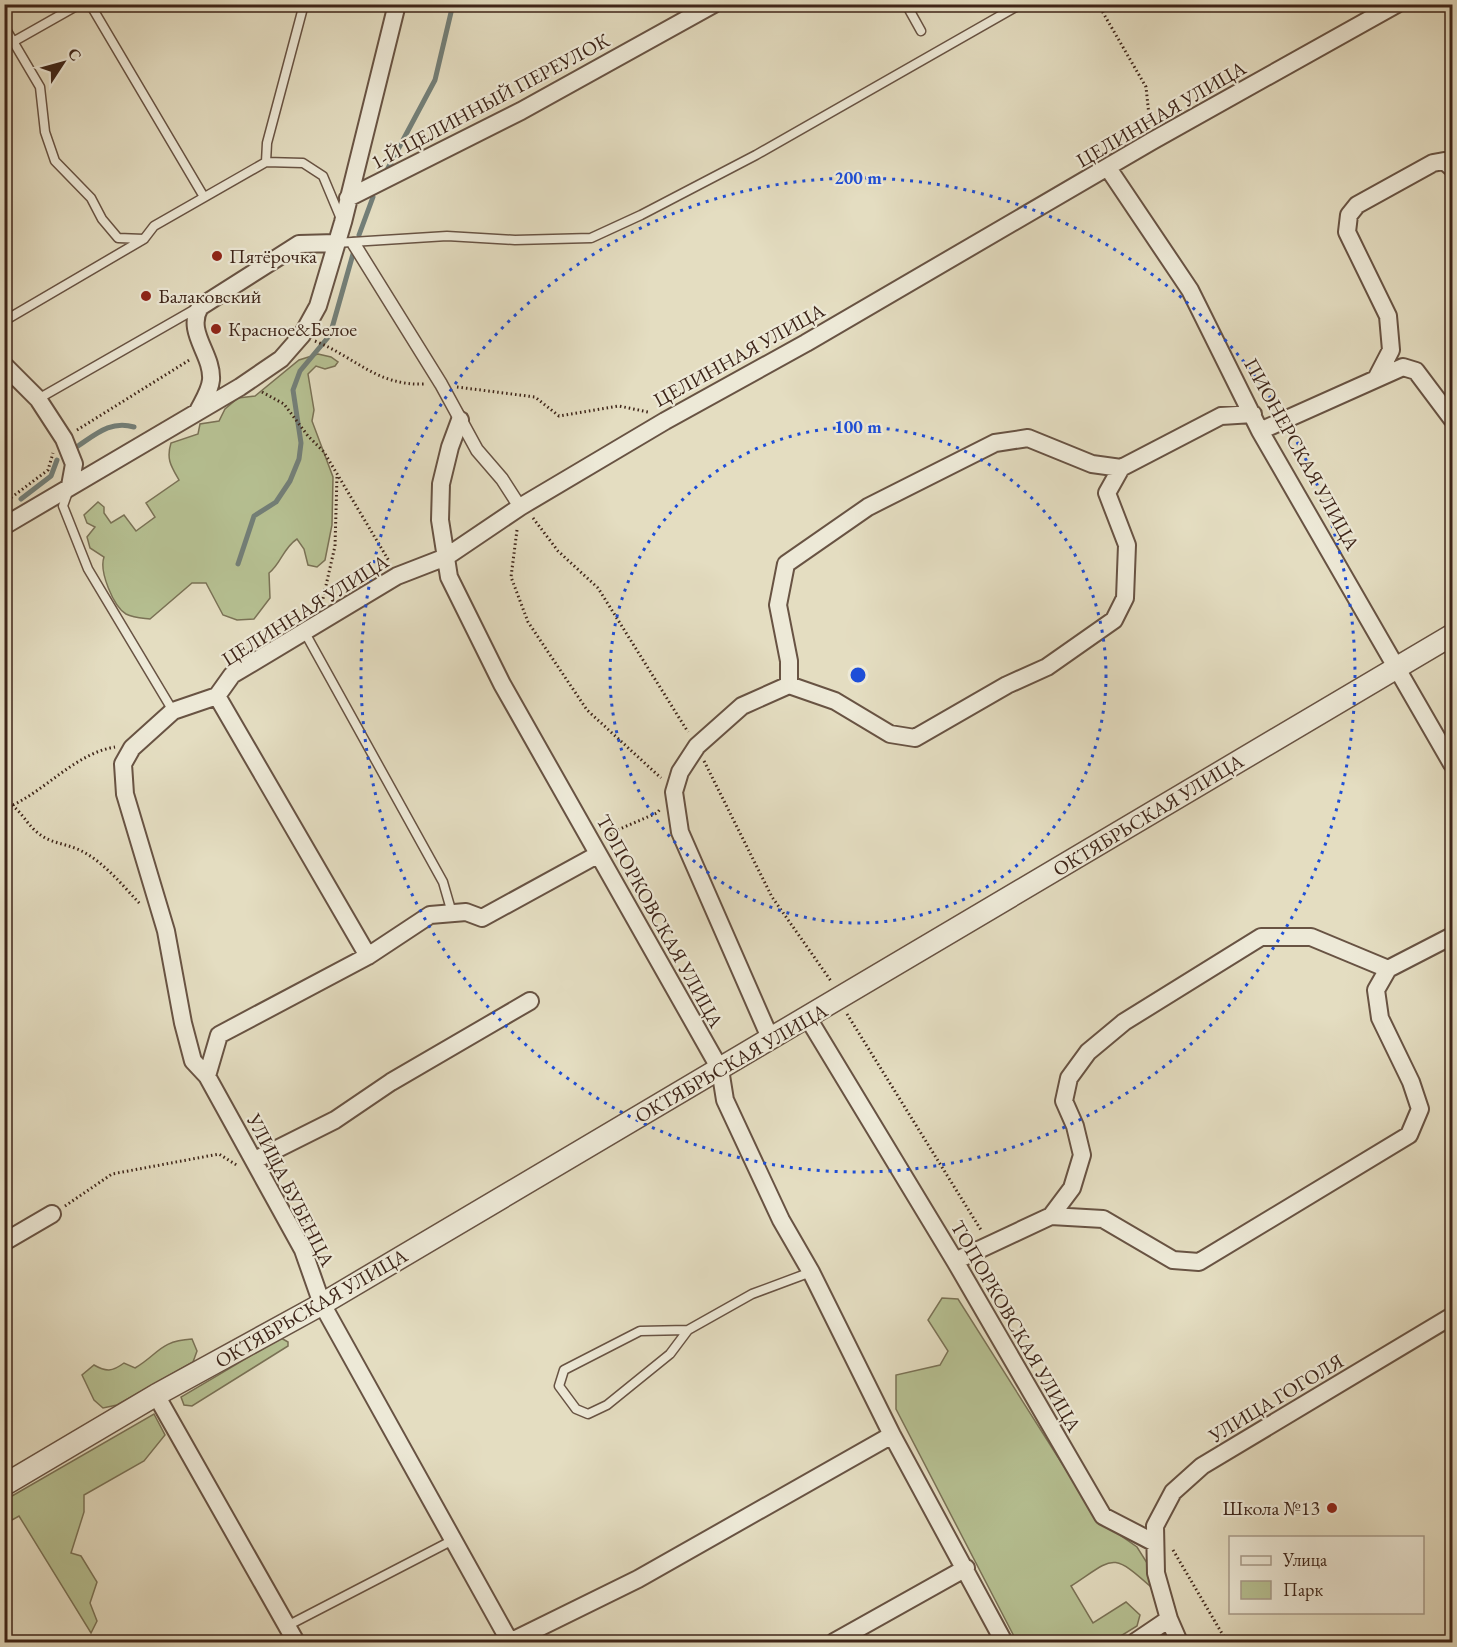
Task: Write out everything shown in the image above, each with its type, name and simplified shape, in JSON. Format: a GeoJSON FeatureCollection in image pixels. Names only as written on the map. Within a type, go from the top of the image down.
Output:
{"type":"FeatureCollection","features":[{"type":"Feature","properties":{"kind":"street","name":"1-Й ЦЕЛИННЫЙ ПЕРЕУЛОК"},"geometry":{"type":"LineString","coordinates":[[348,198],[521,111],[714,4]]}},
{"type":"Feature","properties":{"kind":"street","name":"ЦЕЛИННАЯ УЛИЦА"},"geometry":{"type":"LineString","coordinates":[[123,764],[132,748],[173,711],[217,696],[232,675],[323,620],[397,576],[446,557],[520,507],[665,421],[806,343],[1152,141],[1397,4]]}},
{"type":"Feature","properties":{"kind":"street"},"geometry":{"type":"LineString","coordinates":[[4,526],[240,387],[281,359],[302,335],[318,306],[343,222],[392,6]]}},
{"type":"Feature","properties":{"kind":"street"},"geometry":{"type":"LineString","coordinates":[[1377,377],[1391,350],[1388,316],[1347,232],[1348,215],[1357,206],[1433,164],[1444,161],[1452,168]]}},
{"type":"Feature","properties":{"kind":"street","name":"ПИОНЕРСКАЯ УЛИЦА"},"geometry":{"type":"LineString","coordinates":[[1108,168],[1190,290],[1260,431],[1398,666],[1452,764]]}},
{"type":"Feature","properties":{"kind":"street"},"geometry":{"type":"LineString","coordinates":[[198,411],[210,387],[211,377],[193,317],[200,307],[299,244],[336,243]]}},
{"type":"Feature","properties":{"kind":"street"},"geometry":{"type":"LineString","coordinates":[[354,244],[441,384],[477,450],[502,479],[520,507]]}},
{"type":"Feature","properties":{"kind":"street"},"geometry":{"type":"LineString","coordinates":[[4,365],[38,399],[64,439],[74,464],[70,486]]}},
{"type":"Feature","properties":{"kind":"street"},"geometry":{"type":"LineString","coordinates":[[1260,431],[1403,367],[1416,371],[1452,419]]}},
{"type":"Feature","properties":{"kind":"street"},"geometry":{"type":"LineString","coordinates":[[771,1040],[680,832],[674,792],[680,772],[697,746],[742,706],[789,685],[835,701],[890,734],[915,738],[1007,685],[1047,667],[1114,620],[1125,598],[1127,544],[1107,493],[1121,468],[1221,416],[1253,414]]}},
{"type":"Feature","properties":{"kind":"street","name":"ТОПОРКОВСКАЯ УЛИЦА"},"geometry":{"type":"LineString","coordinates":[[460,420],[450,447],[441,484],[440,520],[449,577],[462,607],[502,684],[561,783],[597,855],[720,1069],[725,1100],[781,1220],[811,1272],[892,1435],[1004,1642]]}},
{"type":"Feature","properties":{"kind":"street"},"geometry":{"type":"LineString","coordinates":[[789,685],[789,661],[778,604],[786,564],[868,507],[995,443],[1028,438],[1092,464],[1121,468]]}},
{"type":"Feature","properties":{"kind":"street","name":"ОКТЯБРЬСКАЯ УЛИЦА"},"geometry":{"type":"LineString","coordinates":[[4,1485],[156,1395],[322,1304],[1452,635]]}},
{"type":"Feature","properties":{"kind":"street"},"geometry":{"type":"LineString","coordinates":[[217,696],[368,956]]}},
{"type":"Feature","properties":{"kind":"street","name":"УЛИЦА БУБЕНЦА"},"geometry":{"type":"LineString","coordinates":[[123,764],[125,794],[166,931],[183,1023],[193,1061],[207,1076],[255,1160],[312,1270],[322,1304],[510,1642]]}},
{"type":"Feature","properties":{"kind":"street"},"geometry":{"type":"LineString","coordinates":[[207,1076],[219,1035],[368,956],[430,915],[466,912],[482,918],[597,855]]}},
{"type":"Feature","properties":{"kind":"street"},"geometry":{"type":"LineString","coordinates":[[955,1261],[989,1243],[1051,1216],[1103,1219],[1173,1260],[1198,1262],[1408,1135],[1420,1109],[1411,1082],[1380,1018],[1376,990],[1388,969],[1452,936]]}},
{"type":"Feature","properties":{"kind":"street"},"geometry":{"type":"LineString","coordinates":[[1051,1216],[1072,1188],[1082,1155],[1076,1126],[1064,1101],[1069,1078],[1088,1052],[1124,1022],[1261,937],[1311,937],[1388,969]]}},
{"type":"Feature","properties":{"kind":"street"},"geometry":{"type":"LineString","coordinates":[[255,1160],[335,1120],[392,1082],[530,1001]]}},
{"type":"Feature","properties":{"kind":"street","name":"ТОПОРКОВСКАЯ УЛИЦА"},"geometry":{"type":"LineString","coordinates":[[808,1018],[955,1261],[1103,1516],[1155,1542]]}},
{"type":"Feature","properties":{"kind":"street"},"geometry":{"type":"LineString","coordinates":[[4,1242],[52,1214]]}},
{"type":"Feature","properties":{"kind":"street","name":"УЛИЦА ГОГОЛЯ"},"geometry":{"type":"LineString","coordinates":[[1155,1542],[1155,1526],[1173,1492],[1202,1466],[1452,1316]]}},
{"type":"Feature","properties":{"kind":"street"},"geometry":{"type":"LineString","coordinates":[[156,1395],[291,1637]]}},
{"type":"Feature","properties":{"kind":"street"},"geometry":{"type":"LineString","coordinates":[[510,1642],[638,1579],[892,1435]]}},
{"type":"Feature","properties":{"kind":"street"},"geometry":{"type":"LineString","coordinates":[[1155,1542],[1156,1573],[1169,1618],[1179,1642]]}},
{"type":"Feature","properties":{"kind":"street"},"geometry":{"type":"LineString","coordinates":[[834,1642],[966,1568]]}},
{"type":"Feature","properties":{"kind":"street"},"geometry":{"type":"LineString","coordinates":[[1135,1642],[1169,1618]]}},
{"type":"Feature","properties":{"kind":"lane"},"geometry":{"type":"LineString","coordinates":[[4,47],[80,4]]}},
{"type":"Feature","properties":{"kind":"lane"},"geometry":{"type":"LineString","coordinates":[[90,4],[204,197]]}},
{"type":"Feature","properties":{"kind":"lane"},"geometry":{"type":"LineString","coordinates":[[266,162],[267,142],[304,4]]}},
{"type":"Feature","properties":{"kind":"lane"},"geometry":{"type":"LineString","coordinates":[[906,4],[921,31]]}},
{"type":"Feature","properties":{"kind":"lane"},"geometry":{"type":"LineString","coordinates":[[336,243],[354,244],[447,236],[515,240],[591,238],[641,215],[756,154],[1021,4]]}},
{"type":"Feature","properties":{"kind":"lane"},"geometry":{"type":"LineString","coordinates":[[4,26],[40,87],[45,132],[55,160],[91,198],[102,219],[117,237],[144,239]]}},
{"type":"Feature","properties":{"kind":"lane"},"geometry":{"type":"LineString","coordinates":[[4,321],[144,239],[154,226],[266,162],[303,163],[323,176],[343,222]]}},
{"type":"Feature","properties":{"kind":"lane"},"geometry":{"type":"LineString","coordinates":[[38,399],[200,307]]}},
{"type":"Feature","properties":{"kind":"lane"},"geometry":{"type":"LineString","coordinates":[[70,486],[63,506],[88,569],[173,711]]}},
{"type":"Feature","properties":{"kind":"lane"},"geometry":{"type":"LineString","coordinates":[[304,632],[443,882],[452,913]]}},
{"type":"Feature","properties":{"kind":"lane"},"geometry":{"type":"LineString","coordinates":[[688,1330],[640,1331],[564,1370],[559,1386],[576,1409],[588,1414],[607,1405],[670,1354],[688,1330],[752,1294],[811,1272]]}},
{"type":"Feature","properties":{"kind":"lane"},"geometry":{"type":"LineString","coordinates":[[291,1637],[453,1540]]}},
{"type":"Feature","properties":{"kind":"path"},"geometry":{"type":"LineString","coordinates":[[1098,4],[1146,87],[1152,141]]}},
{"type":"Feature","properties":{"kind":"path"},"geometry":{"type":"LineString","coordinates":[[302,335],[394,383],[441,384],[535,397],[559,416],[619,406],[653,413],[665,421]]}},
{"type":"Feature","properties":{"kind":"path"},"geometry":{"type":"LineString","coordinates":[[4,503],[48,470],[51,456],[64,439],[113,406],[185,364],[195,355],[200,344]]}},
{"type":"Feature","properties":{"kind":"path"},"geometry":{"type":"LineString","coordinates":[[240,387],[267,394],[284,404],[308,436],[324,452],[358,514],[397,576]]}},
{"type":"Feature","properties":{"kind":"path"},"geometry":{"type":"LineString","coordinates":[[323,620],[323,594],[335,546],[337,475]]}},
{"type":"Feature","properties":{"kind":"path"},"geometry":{"type":"LineString","coordinates":[[520,507],[538,521],[558,550],[598,588],[697,746],[772,897],[831,980],[839,999],[989,1243]]}},
{"type":"Feature","properties":{"kind":"path"},"geometry":{"type":"LineString","coordinates":[[520,507],[511,577],[528,622],[587,710],[674,792],[657,813],[615,831],[605,840],[597,855]]}},
{"type":"Feature","properties":{"kind":"path"},"geometry":{"type":"LineString","coordinates":[[13,804],[28,797],[94,753],[113,747],[132,748]]}},
{"type":"Feature","properties":{"kind":"path"},"geometry":{"type":"LineString","coordinates":[[4,801],[13,804],[37,833],[54,843],[78,849],[108,871],[141,905]]}},
{"type":"Feature","properties":{"kind":"path"},"geometry":{"type":"LineString","coordinates":[[52,1214],[112,1174],[219,1154],[241,1168],[255,1160]]}},
{"type":"Feature","properties":{"kind":"path"},"geometry":{"type":"LineString","coordinates":[[1155,1542],[1170,1546],[1227,1642]]}},
{"type":"Feature","properties":{"kind":"green space"},"geometry":{"type":"Polygon","coordinates":[[[318,354],[331,357],[338,362],[335,366],[325,369],[316,366],[308,374],[314,410],[312,421],[333,477],[332,525],[325,560],[317,567],[308,565],[304,549],[297,539],[292,543],[269,573],[270,598],[254,619],[237,620],[223,615],[206,583],[192,583],[150,619],[126,614],[116,604],[108,588],[105,579],[104,557],[90,548],[87,537],[95,527],[87,523],[84,515],[98,502],[104,507],[104,513],[111,523],[124,515],[136,531],[155,517],[146,503],[179,480],[170,462],[171,443],[198,434],[200,424],[219,421],[225,409],[238,398],[255,396],[299,360],[318,354]]]}},
{"type":"Feature","properties":{"kind":"green space"},"geometry":{"type":"Polygon","coordinates":[[[942,1298],[958,1299],[1097,1519],[1137,1547],[1154,1574],[1151,1587],[1128,1568],[1112,1562],[1096,1569],[1071,1586],[1093,1623],[1126,1602],[1140,1615],[1137,1626],[1111,1642],[1017,1642],[896,1409],[896,1375],[940,1365],[948,1351],[928,1320],[942,1298]]]}},
{"type":"Feature","properties":{"kind":"green space"},"geometry":{"type":"Polygon","coordinates":[[[281,1338],[288,1342],[288,1346],[192,1406],[184,1405],[181,1397],[281,1338]]]}},
{"type":"Feature","properties":{"kind":"green space"},"geometry":{"type":"Polygon","coordinates":[[[192,1339],[197,1351],[193,1362],[117,1405],[103,1408],[94,1400],[82,1375],[94,1365],[109,1370],[124,1363],[135,1368],[166,1345],[192,1339]]]}},
{"type":"Feature","properties":{"kind":"green space"},"geometry":{"type":"Polygon","coordinates":[[[154,1414],[165,1435],[144,1461],[84,1495],[84,1512],[71,1553],[81,1556],[97,1582],[90,1603],[97,1621],[91,1633],[19,1516],[5,1524],[5,1500],[154,1414]]]}},
{"type":"Feature","properties":{"kind":"waterway"},"geometry":{"type":"LineString","coordinates":[[387,170],[435,80],[453,4]]}},
{"type":"Feature","properties":{"kind":"waterway"},"geometry":{"type":"LineString","coordinates":[[359,235],[373,197]]}},
{"type":"Feature","properties":{"kind":"waterway"},"geometry":{"type":"LineString","coordinates":[[238,564],[254,516],[276,502],[290,481],[299,459],[301,443],[293,390],[300,371],[330,335],[353,254]]}},
{"type":"Feature","properties":{"kind":"waterway"},"geometry":{"type":"LineString","coordinates":[[78,446],[104,429],[118,425],[134,427]]}},
{"type":"Feature","properties":{"kind":"waterway"},"geometry":{"type":"LineString","coordinates":[[21,499],[51,476],[57,460]]}},
{"type":"Feature","properties":{"kind":"place","name":"Пятёрочка"},"geometry":{"type":"Point","coordinates":[217,256]}},
{"type":"Feature","properties":{"kind":"place","name":"Балаковский"},"geometry":{"type":"Point","coordinates":[146,296]}},
{"type":"Feature","properties":{"kind":"place","name":"Красное&Белое"},"geometry":{"type":"Point","coordinates":[216,329]}},
{"type":"Feature","properties":{"kind":"place","name":"Школа №13"},"geometry":{"type":"Point","coordinates":[1332,1508]}}]}
